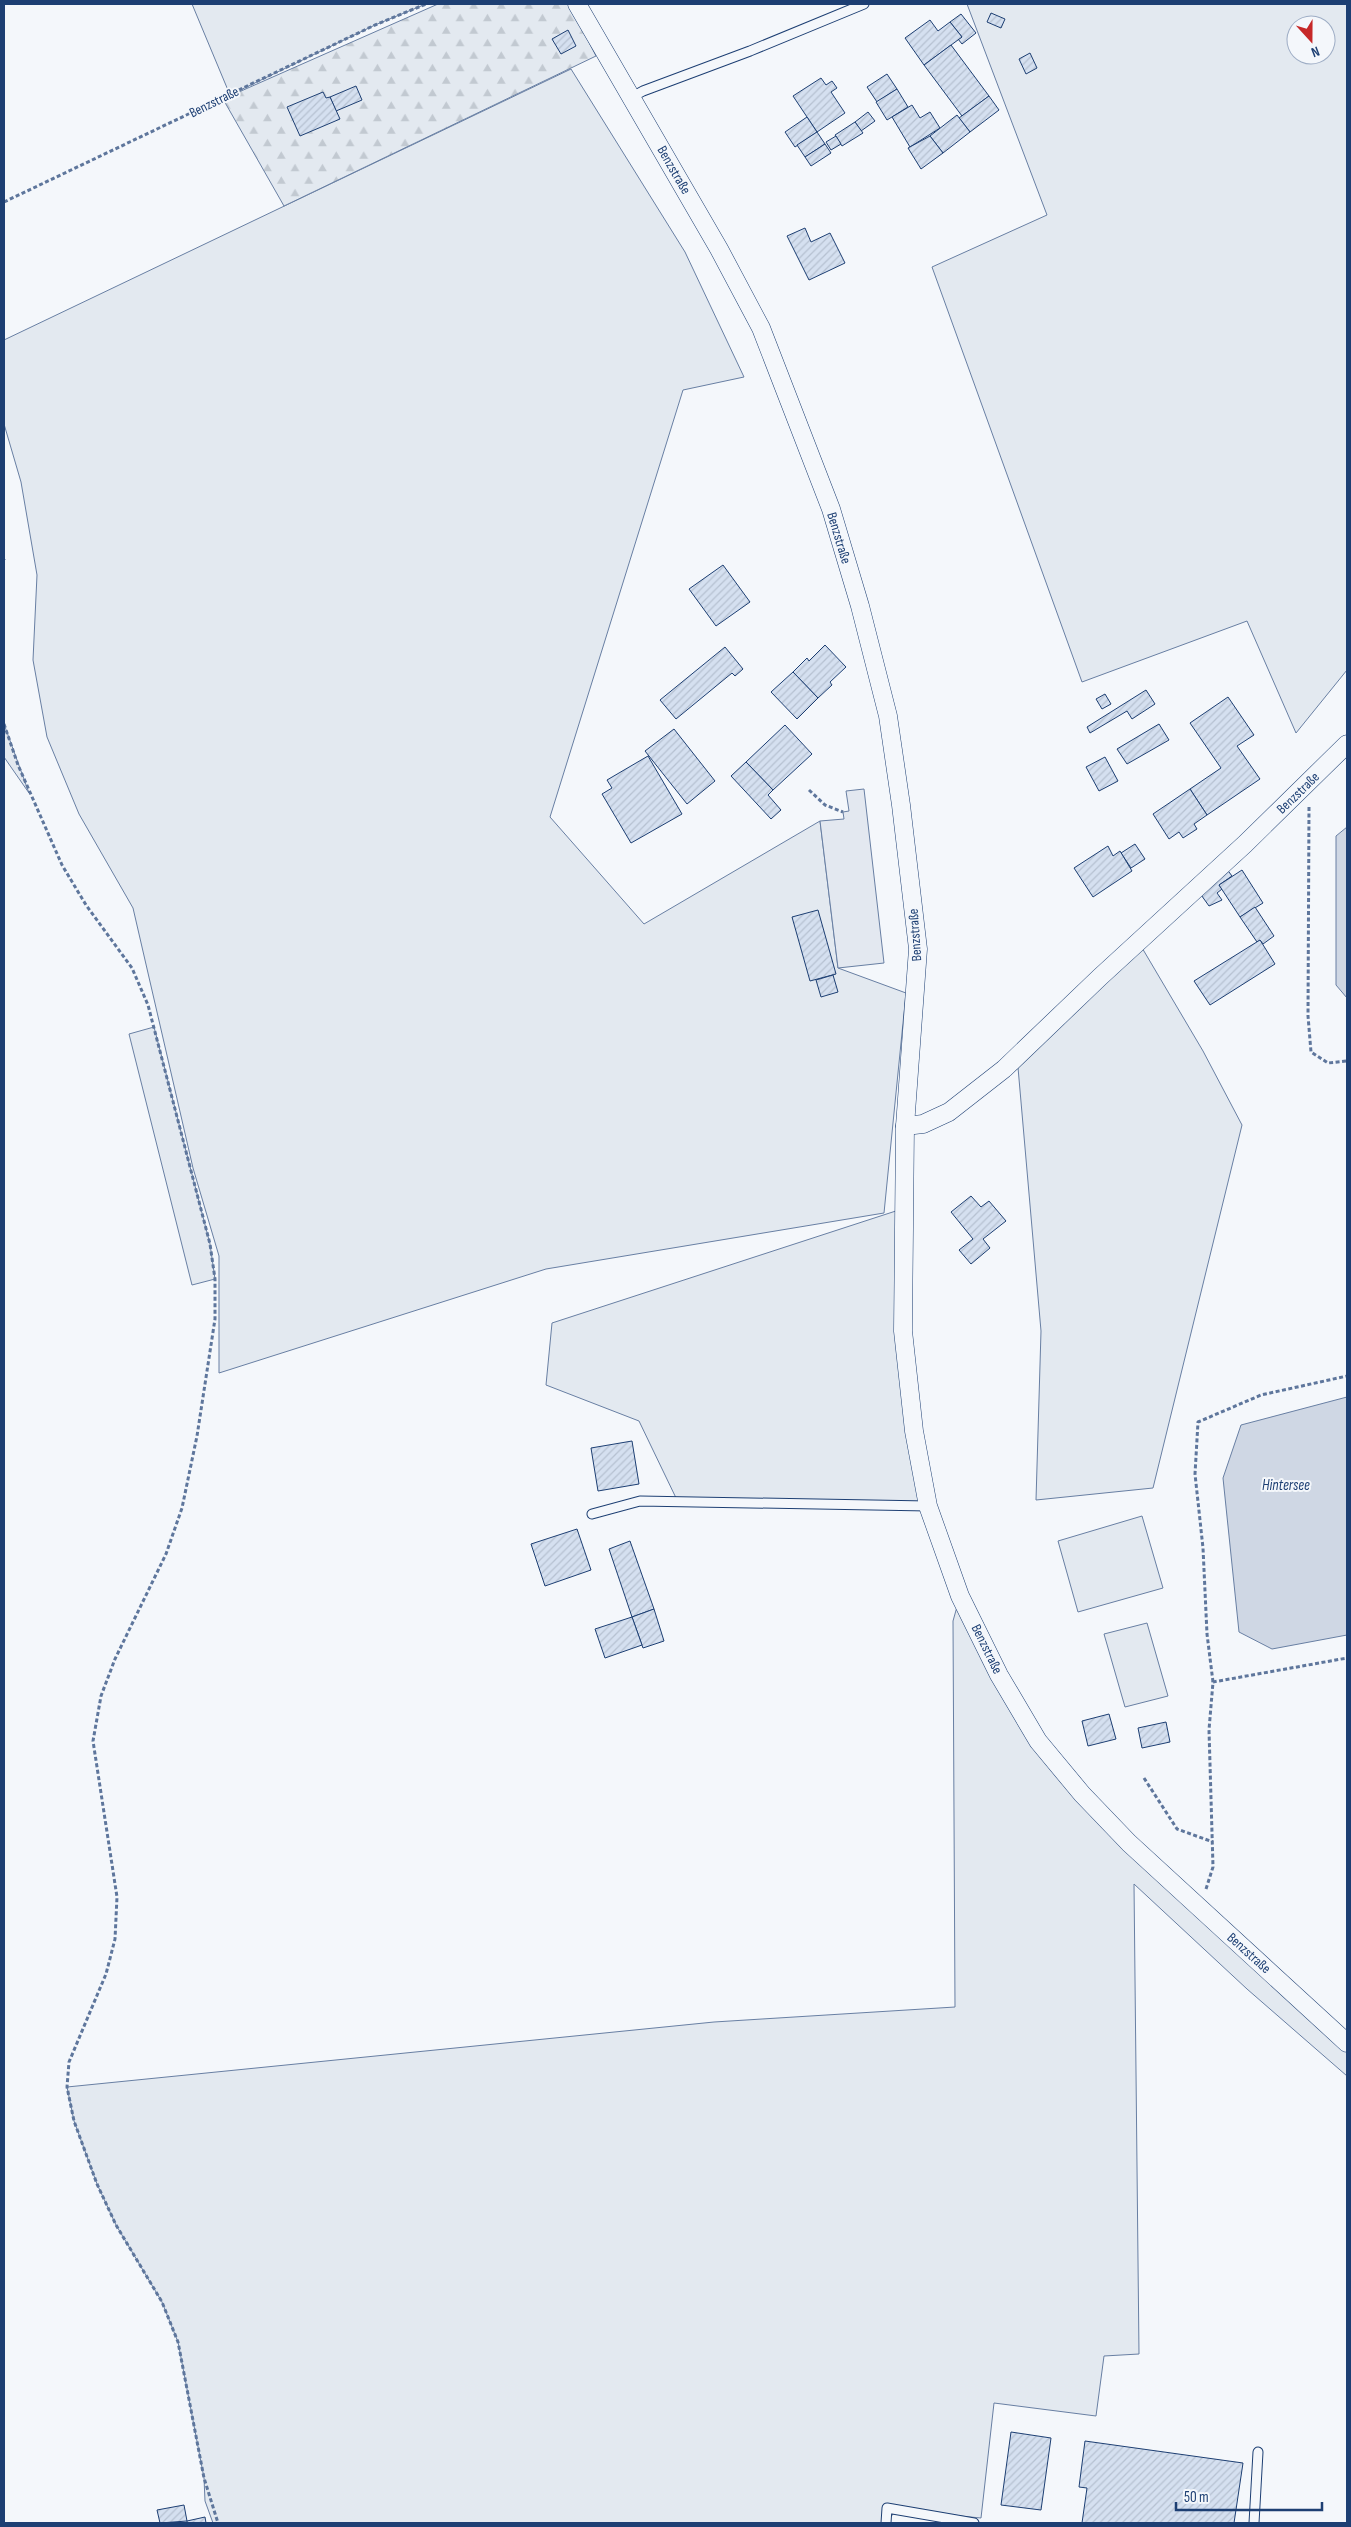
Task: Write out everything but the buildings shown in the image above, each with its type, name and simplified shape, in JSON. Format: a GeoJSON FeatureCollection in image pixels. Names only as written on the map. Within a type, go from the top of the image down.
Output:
{"type":"FeatureCollection","features":[{"type":"Feature","properties":{"kind":"street","name":"Benzstraße"},"geometry":{"type":"LineString","coordinates":[[577,4],[719,249],[761,328],[831,509],[860,606],[888,716],[901,805],[918,949],[904,1126],[903,1331],[914,1430],[928,1506],[960,1596],[999,1675],[1038,1741],[1082,1794],[1129,1843],[1347,2043]]}},
{"type":"Feature","properties":{"kind":"street","name":"Benzstraße"},"geometry":{"type":"LineString","coordinates":[[904,1126],[923,1124],[949,1112],[1004,1069],[1310,782],[1347,744]]}},
{"type":"Feature","properties":{"kind":"lane"},"geometry":{"type":"LineString","coordinates":[[632,97],[864,4]]}},
{"type":"Feature","properties":{"kind":"lane"},"geometry":{"type":"LineString","coordinates":[[592,1514],[640,1501],[928,1506]]}},
{"type":"Feature","properties":{"kind":"lane"},"geometry":{"type":"LineString","coordinates":[[1254,2523],[1258,2452]]}},
{"type":"Feature","properties":{"kind":"lane"},"geometry":{"type":"LineString","coordinates":[[886,2523],[887,2508],[974,2523]]}},
{"type":"Feature","properties":{"kind":"path","name":"Benzstraße"},"geometry":{"type":"LineString","coordinates":[[4,202],[375,25],[426,4]]}},
{"type":"Feature","properties":{"kind":"path"},"geometry":{"type":"LineString","coordinates":[[4,724],[18,766],[62,865],[86,905],[132,968],[148,1005],[210,1244],[215,1279],[215,1319],[197,1436],[182,1508],[166,1554],[115,1659],[101,1696],[93,1741],[117,1897],[115,1939],[106,1974],[69,2062],[67,2087],[74,2121],[97,2184],[116,2225],[162,2302],[178,2342],[204,2478],[218,2523]]}},
{"type":"Feature","properties":{"kind":"path"},"geometry":{"type":"LineString","coordinates":[[1310,782],[1307,844],[1308,1016],[1311,1052],[1328,1063],[1347,1061]]}},
{"type":"Feature","properties":{"kind":"path"},"geometry":{"type":"LineString","coordinates":[[809,790],[825,805],[844,812]]}},
{"type":"Feature","properties":{"kind":"path"},"geometry":{"type":"LineString","coordinates":[[1196,1905],[1205,1892],[1213,1867],[1209,1730],[1213,1682],[1206,1634],[1203,1548],[1196,1474],[1198,1422],[1261,1395],[1347,1376]]}},
{"type":"Feature","properties":{"kind":"path"},"geometry":{"type":"LineString","coordinates":[[1213,1682],[1347,1658]]}},
{"type":"Feature","properties":{"kind":"path"},"geometry":{"type":"LineString","coordinates":[[1144,1778],[1177,1830],[1213,1842]]}},
{"type":"Feature","properties":{"kind":"green space"},"geometry":{"type":"Polygon","coordinates":[[[192,4],[426,4],[375,25],[230,95],[192,4]]]}},
{"type":"Feature","properties":{"kind":"green space"},"geometry":{"type":"Polygon","coordinates":[[[438,4],[570,4],[596,56],[284,206],[223,99],[438,4]]]}},
{"type":"Feature","properties":{"kind":"green space"},"geometry":{"type":"Polygon","coordinates":[[[967,4],[1347,4],[1347,670],[1296,733],[1247,621],[1082,682],[932,267],[1047,215],[967,4]]]}},
{"type":"Feature","properties":{"kind":"green space"},"geometry":{"type":"Polygon","coordinates":[[[571,69],[685,252],[744,377],[683,390],[550,817],[644,924],[820,821],[838,968],[906,993],[884,1213],[546,1269],[219,1373],[219,1256],[193,1168],[133,908],[79,814],[47,737],[33,660],[37,575],[21,482],[4,424],[4,340],[571,69]]]}},
{"type":"Feature","properties":{"kind":"green space"},"geometry":{"type":"Polygon","coordinates":[[[4,724],[29,793],[4,757],[4,724]]]}},
{"type":"Feature","properties":{"kind":"green space"},"geometry":{"type":"Polygon","coordinates":[[[1138,941],[1203,1051],[1242,1125],[1153,1488],[1036,1500],[1041,1331],[1017,1056],[1138,941]]]}},
{"type":"Feature","properties":{"kind":"green space"},"geometry":{"type":"Polygon","coordinates":[[[154,1027],[210,1244],[215,1279],[192,1285],[129,1034],[154,1027]]]}},
{"type":"Feature","properties":{"kind":"green space"},"geometry":{"type":"Polygon","coordinates":[[[905,1208],[903,1331],[928,1506],[677,1500],[639,1421],[546,1385],[552,1323],[905,1208]]]}},
{"type":"Feature","properties":{"kind":"green space"},"geometry":{"type":"Polygon","coordinates":[[[1142,1516],[1163,1588],[1078,1612],[1058,1541],[1142,1516]]]}},
{"type":"Feature","properties":{"kind":"green space"},"geometry":{"type":"Polygon","coordinates":[[[960,1596],[999,1675],[1082,1794],[1347,2043],[1347,2076],[1247,1989],[1134,1884],[1139,2354],[1104,2356],[1096,2416],[994,2403],[981,2518],[897,2510],[885,2523],[213,2523],[205,2501],[204,2478],[178,2342],[162,2302],[116,2225],[97,2184],[74,2121],[67,2087],[714,2022],[955,2007],[953,1621],[960,1596]]]}},
{"type":"Feature","properties":{"kind":"green space"},"geometry":{"type":"Polygon","coordinates":[[[1147,1623],[1168,1696],[1125,1707],[1104,1634],[1147,1623]]]}},
{"type":"Feature","properties":{"kind":"shaded area"},"geometry":{"type":"Polygon","coordinates":[[[864,789],[884,963],[838,968],[820,821],[844,819],[843,812],[849,811],[846,791],[864,789]]]}},
{"type":"Feature","properties":{"kind":"water"},"geometry":{"type":"Polygon","coordinates":[[[1347,827],[1347,998],[1336,985],[1336,836],[1347,827]]]}},
{"type":"Feature","properties":{"kind":"water","name":"Hintersee"},"geometry":{"type":"Polygon","coordinates":[[[1347,1397],[1347,1635],[1272,1649],[1239,1632],[1223,1478],[1241,1425],[1347,1397]]]}}]}
